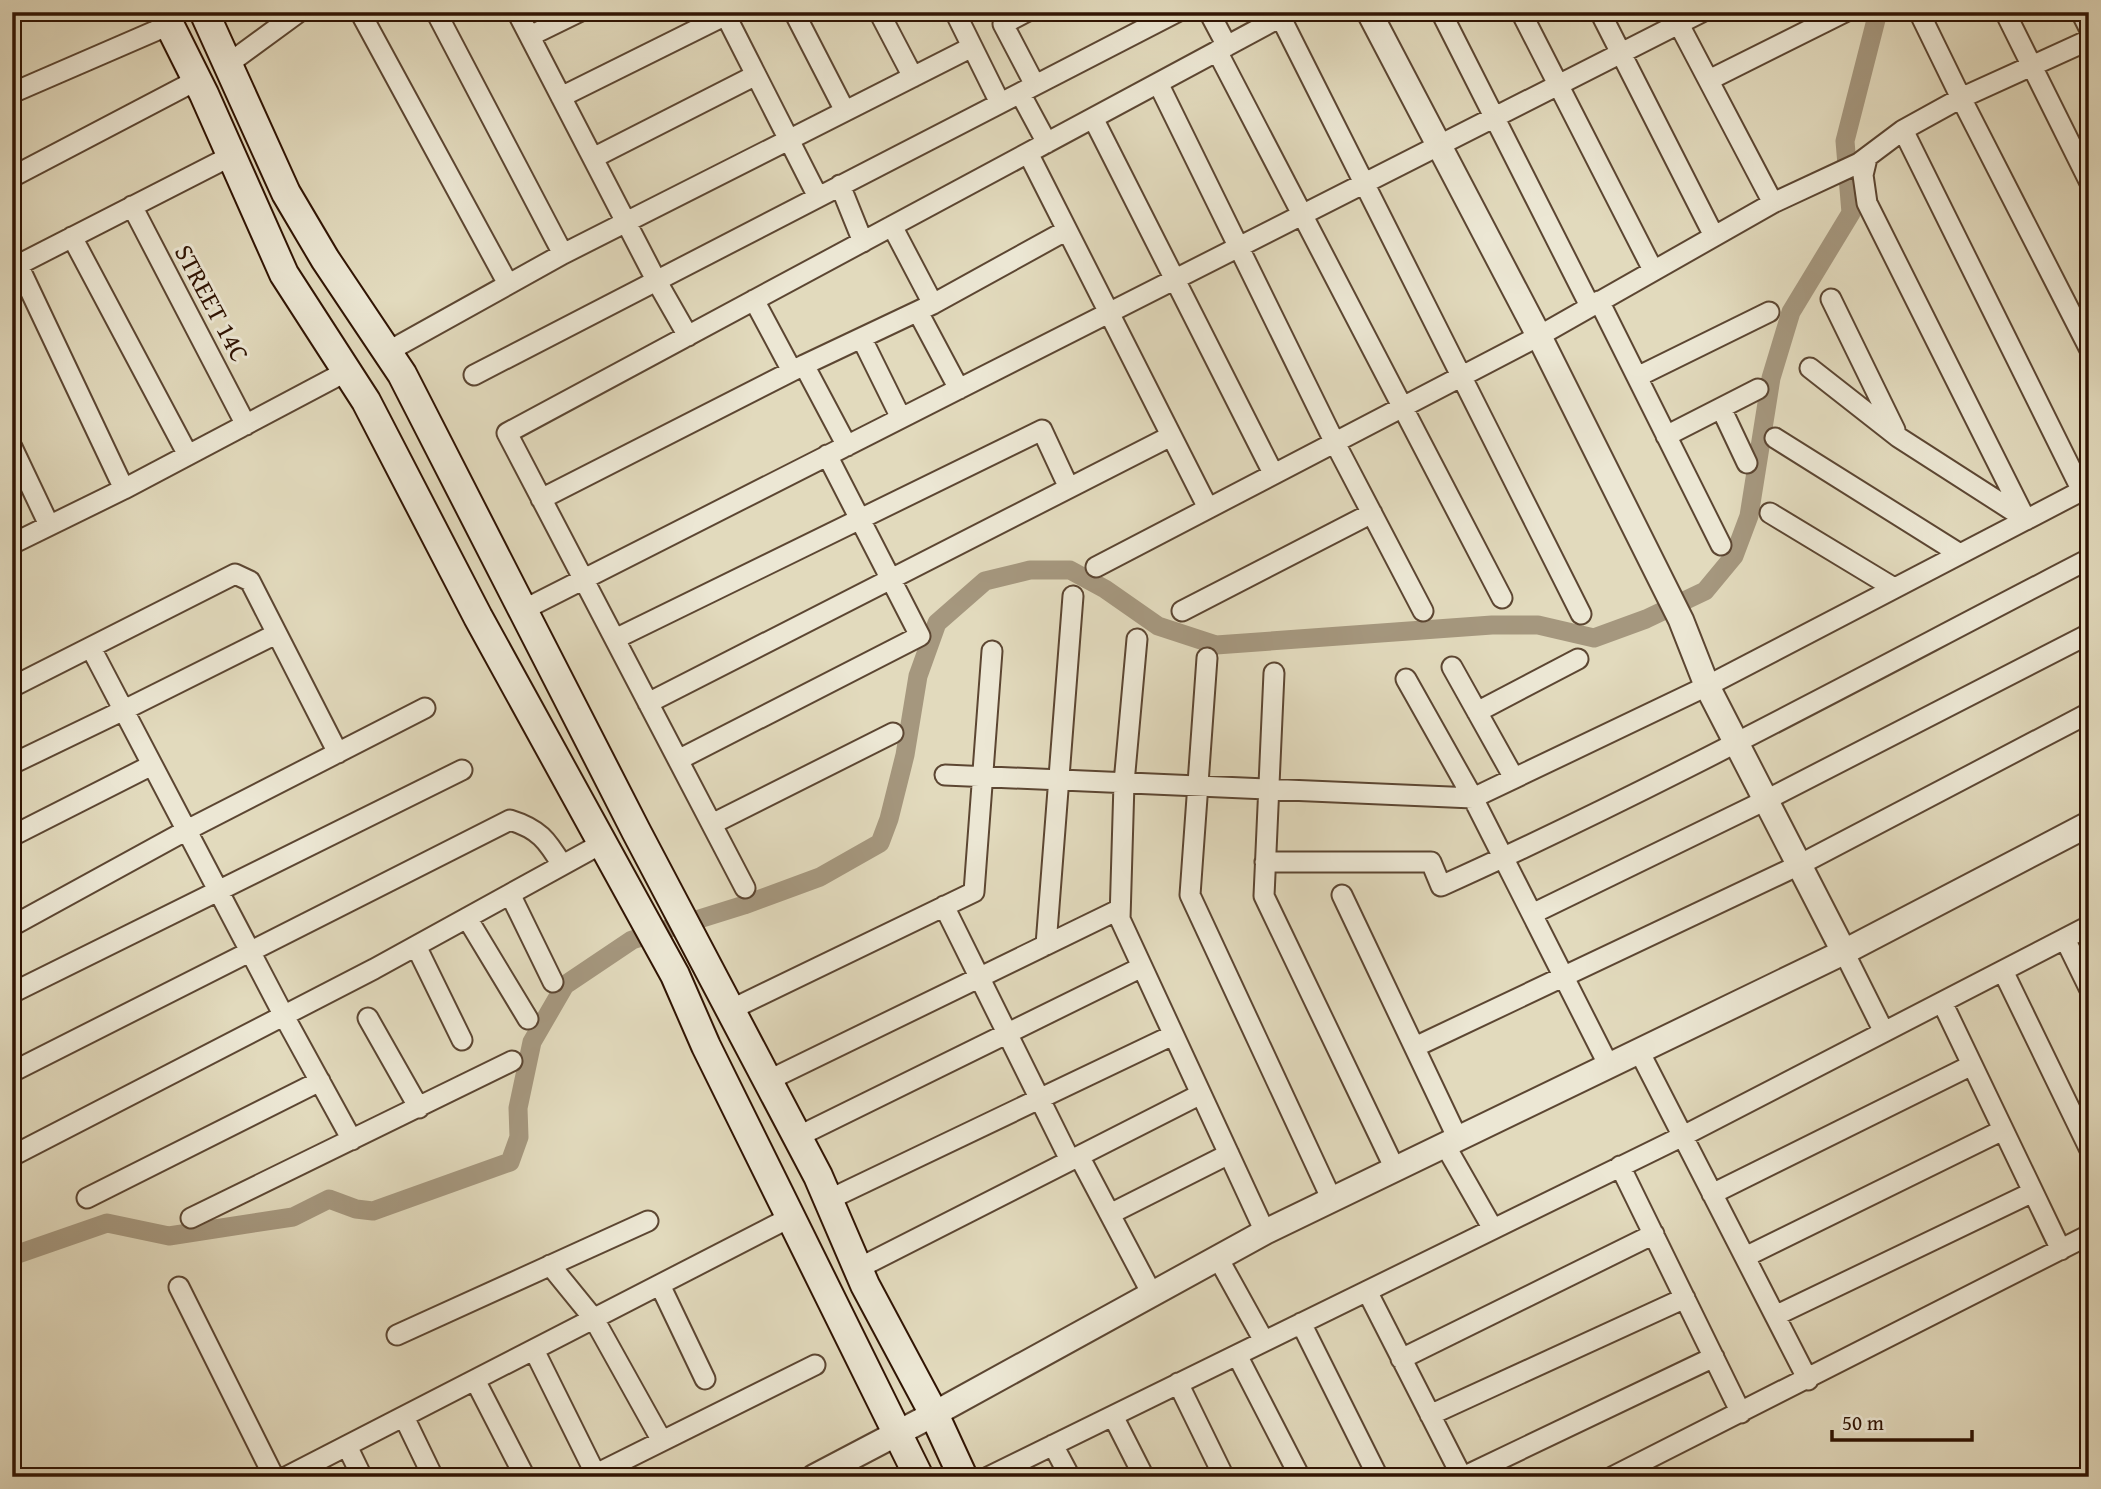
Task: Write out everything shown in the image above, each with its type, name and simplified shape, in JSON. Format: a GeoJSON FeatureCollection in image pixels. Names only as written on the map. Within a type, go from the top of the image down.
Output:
{"type":"FeatureCollection","features":[{"type":"Feature","properties":{"kind":"main road"},"geometry":{"type":"LineString","coordinates":[[204,12],[286,193],[325,259],[402,374],[797,1138],[858,1269],[934,1414],[963,1477]]}},
{"type":"Feature","properties":{"kind":"main road"},"geometry":{"type":"LineString","coordinates":[[166,18],[197,80],[284,274],[366,401],[478,617],[675,975],[705,1046],[919,1477]]}},
{"type":"Feature","properties":{"kind":"street"},"geometry":{"type":"LineString","coordinates":[[228,64],[299,12]]}},
{"type":"Feature","properties":{"kind":"street"},"geometry":{"type":"LineString","coordinates":[[360,12],[508,284]]}},
{"type":"Feature","properties":{"kind":"street"},"geometry":{"type":"LineString","coordinates":[[436,12],[563,254]]}},
{"type":"Feature","properties":{"kind":"street"},"geometry":{"type":"LineString","coordinates":[[517,12],[656,280],[688,336]]}},
{"type":"Feature","properties":{"kind":"street"},"geometry":{"type":"LineString","coordinates":[[530,36],[579,12]]}},
{"type":"Feature","properties":{"kind":"street"},"geometry":{"type":"LineString","coordinates":[[794,12],[845,111]]}},
{"type":"Feature","properties":{"kind":"street"},"geometry":{"type":"LineString","coordinates":[[879,12],[913,77]]}},
{"type":"Feature","properties":{"kind":"street"},"geometry":{"type":"LineString","coordinates":[[955,12],[1000,103]]}},
{"type":"Feature","properties":{"kind":"street"},"geometry":{"type":"LineString","coordinates":[[1026,12],[1000,18],[1046,143]]}},
{"type":"Feature","properties":{"kind":"street"},"geometry":{"type":"LineString","coordinates":[[474,375],[1177,12]]}},
{"type":"Feature","properties":{"kind":"street"},"geometry":{"type":"LineString","coordinates":[[1209,12],[1222,49],[1303,214],[1502,598]]}},
{"type":"Feature","properties":{"kind":"street"},"geometry":{"type":"LineString","coordinates":[[1369,12],[1539,336],[1681,620],[1707,685],[1884,1032]]}},
{"type":"Feature","properties":{"kind":"street"},"geometry":{"type":"LineString","coordinates":[[1441,12],[1494,117],[1637,377],[1721,545]]}},
{"type":"Feature","properties":{"kind":"street"},"geometry":{"type":"LineString","coordinates":[[1521,12],[1653,270]]}},
{"type":"Feature","properties":{"kind":"street"},"geometry":{"type":"LineString","coordinates":[[1600,12],[1714,236]]}},
{"type":"Feature","properties":{"kind":"street"},"geometry":{"type":"LineString","coordinates":[[523,610],[1621,53],[1676,18],[1702,12]]}},
{"type":"Feature","properties":{"kind":"street"},"geometry":{"type":"LineString","coordinates":[[1709,80],[1845,12]]}},
{"type":"Feature","properties":{"kind":"street"},"geometry":{"type":"LineString","coordinates":[[1919,12],[2089,348]]}},
{"type":"Feature","properties":{"kind":"street"},"geometry":{"type":"LineString","coordinates":[[2005,12],[2089,181]]}},
{"type":"Feature","properties":{"kind":"street"},"geometry":{"type":"LineString","coordinates":[[2081,12],[2089,28]]}},
{"type":"Feature","properties":{"kind":"street"},"geometry":{"type":"LineString","coordinates":[[561,97],[725,13],[818,197]]}},
{"type":"Feature","properties":{"kind":"street"},"geometry":{"type":"LineString","coordinates":[[745,888],[507,433],[1285,15],[1364,183],[1581,614]]}},
{"type":"Feature","properties":{"kind":"street"},"geometry":{"type":"LineString","coordinates":[[12,93],[166,18]]}},
{"type":"Feature","properties":{"kind":"street"},"geometry":{"type":"LineString","coordinates":[[1676,18],[1709,80],[1782,199]]}},
{"type":"Feature","properties":{"kind":"street"},"geometry":{"type":"LineString","coordinates":[[1096,567],[1539,336],[1782,199],[1863,160],[1903,130],[1961,98],[2089,40]]}},
{"type":"Feature","properties":{"kind":"street"},"geometry":{"type":"LineString","coordinates":[[387,352],[563,254],[972,47]]}},
{"type":"Feature","properties":{"kind":"street"},"geometry":{"type":"LineString","coordinates":[[593,158],[756,75]]}},
{"type":"Feature","properties":{"kind":"street"},"geometry":{"type":"LineString","coordinates":[[12,177],[197,80]]}},
{"type":"Feature","properties":{"kind":"street"},"geometry":{"type":"LineString","coordinates":[[1158,83],[1334,441],[1423,611]]}},
{"type":"Feature","properties":{"kind":"street"},"geometry":{"type":"LineString","coordinates":[[1093,118],[1273,474]]}},
{"type":"Feature","properties":{"kind":"street"},"geometry":{"type":"LineString","coordinates":[[945,775],[1473,798],[1707,685],[2085,489],[1903,130]]}},
{"type":"Feature","properties":{"kind":"street"},"geometry":{"type":"LineString","coordinates":[[1028,153],[1208,508]]}},
{"type":"Feature","properties":{"kind":"street"},"geometry":{"type":"LineString","coordinates":[[124,489],[15,266],[231,156]]}},
{"type":"Feature","properties":{"kind":"street"},"geometry":{"type":"LineString","coordinates":[[1863,160],[1867,202],[2026,520]]}},
{"type":"Feature","properties":{"kind":"street"},"geometry":{"type":"LineString","coordinates":[[840,185],[863,242]]}},
{"type":"Feature","properties":{"kind":"street","name":"STREET 14C"},"geometry":{"type":"LineString","coordinates":[[132,206],[246,425]]}},
{"type":"Feature","properties":{"kind":"street"},"geometry":{"type":"LineString","coordinates":[[892,226],[958,389]]}},
{"type":"Feature","properties":{"kind":"street"},"geometry":{"type":"LineString","coordinates":[[541,499],[798,368],[926,308],[1067,230]]}},
{"type":"Feature","properties":{"kind":"street"},"geometry":{"type":"LineString","coordinates":[[72,237],[188,455]]}},
{"type":"Feature","properties":{"kind":"street"},"geometry":{"type":"LineString","coordinates":[[1831,299],[1898,437]]}},
{"type":"Feature","properties":{"kind":"street"},"geometry":{"type":"LineString","coordinates":[[754,300],[847,446]]}},
{"type":"Feature","properties":{"kind":"street"},"geometry":{"type":"LineString","coordinates":[[1637,377],[1769,312]]}},
{"type":"Feature","properties":{"kind":"street"},"geometry":{"type":"LineString","coordinates":[[862,339],[901,418]]}},
{"type":"Feature","properties":{"kind":"street"},"geometry":{"type":"LineString","coordinates":[[1810,368],[1898,437],[2026,520]]}},
{"type":"Feature","properties":{"kind":"street"},"geometry":{"type":"LineString","coordinates":[[12,544],[124,489],[347,371]]}},
{"type":"Feature","properties":{"kind":"street"},"geometry":{"type":"LineString","coordinates":[[1666,436],[1758,389]]}},
{"type":"Feature","properties":{"kind":"street"},"geometry":{"type":"LineString","coordinates":[[1721,408],[1747,463]]}},
{"type":"Feature","properties":{"kind":"street"},"geometry":{"type":"LineString","coordinates":[[615,639],[1042,430],[1069,488]]}},
{"type":"Feature","properties":{"kind":"street"},"geometry":{"type":"LineString","coordinates":[[648,703],[1171,436]]}},
{"type":"Feature","properties":{"kind":"street"},"geometry":{"type":"LineString","coordinates":[[1774,438],[1960,554]]}},
{"type":"Feature","properties":{"kind":"street"},"geometry":{"type":"LineString","coordinates":[[12,447],[49,524]]}},
{"type":"Feature","properties":{"kind":"street"},"geometry":{"type":"LineString","coordinates":[[678,760],[920,636],[827,455]]}},
{"type":"Feature","properties":{"kind":"street"},"geometry":{"type":"LineString","coordinates":[[1182,611],[1372,513]]}},
{"type":"Feature","properties":{"kind":"street"},"geometry":{"type":"LineString","coordinates":[[1770,513],[1894,588]]}},
{"type":"Feature","properties":{"kind":"street"},"geometry":{"type":"LineString","coordinates":[[1265,862],[1431,862],[1441,886],[1504,858],[1736,742],[2089,559]]}},
{"type":"Feature","properties":{"kind":"street"},"geometry":{"type":"LineString","coordinates":[[12,687],[235,574],[250,581],[338,752]]}},
{"type":"Feature","properties":{"kind":"street"},"geometry":{"type":"LineString","coordinates":[[1046,945],[1073,596]]}},
{"type":"Feature","properties":{"kind":"street"},"geometry":{"type":"LineString","coordinates":[[12,764],[276,634]]}},
{"type":"Feature","properties":{"kind":"street"},"geometry":{"type":"LineString","coordinates":[[1532,914],[1766,800],[2089,634]]}},
{"type":"Feature","properties":{"kind":"street"},"geometry":{"type":"LineString","coordinates":[[1137,639],[1124,783],[1120,919],[1265,1232]]}},
{"type":"Feature","properties":{"kind":"street"},"geometry":{"type":"LineString","coordinates":[[91,648],[352,1140]]}},
{"type":"Feature","properties":{"kind":"street"},"geometry":{"type":"LineString","coordinates":[[730,1010],[974,892],[992,651]]}},
{"type":"Feature","properties":{"kind":"street"},"geometry":{"type":"LineString","coordinates":[[1207,659],[1190,895],[1332,1200]]}},
{"type":"Feature","properties":{"kind":"street"},"geometry":{"type":"LineString","coordinates":[[1477,712],[1578,659]]}},
{"type":"Feature","properties":{"kind":"street"},"geometry":{"type":"LineString","coordinates":[[1452,667],[1514,778]]}},
{"type":"Feature","properties":{"kind":"street"},"geometry":{"type":"LineString","coordinates":[[1274,673],[1264,896],[1395,1169]]}},
{"type":"Feature","properties":{"kind":"street"},"geometry":{"type":"LineString","coordinates":[[1406,679],[1473,798],[1609,1066]]}},
{"type":"Feature","properties":{"kind":"street"},"geometry":{"type":"LineString","coordinates":[[12,926],[187,830],[425,708]]}},
{"type":"Feature","properties":{"kind":"street"},"geometry":{"type":"LineString","coordinates":[[1415,1047],[1799,865],[2089,713]]}},
{"type":"Feature","properties":{"kind":"street"},"geometry":{"type":"LineString","coordinates":[[712,824],[893,733]]}},
{"type":"Feature","properties":{"kind":"street"},"geometry":{"type":"LineString","coordinates":[[12,836],[152,765]]}},
{"type":"Feature","properties":{"kind":"street"},"geometry":{"type":"LineString","coordinates":[[12,993],[462,770]]}},
{"type":"Feature","properties":{"kind":"street"},"geometry":{"type":"LineString","coordinates":[[12,1072],[510,820],[528,825],[545,838],[562,865]]}},
{"type":"Feature","properties":{"kind":"street"},"geometry":{"type":"LineString","coordinates":[[825,1474],[1265,1232],[1844,953],[2089,824]]}},
{"type":"Feature","properties":{"kind":"street"},"geometry":{"type":"LineString","coordinates":[[15,1147],[284,1016],[601,844]]}},
{"type":"Feature","properties":{"kind":"street"},"geometry":{"type":"LineString","coordinates":[[510,894],[553,982]]}},
{"type":"Feature","properties":{"kind":"street"},"geometry":{"type":"LineString","coordinates":[[1342,895],[1415,1047],[1452,1142],[1493,1229]]}},
{"type":"Feature","properties":{"kind":"street"},"geometry":{"type":"LineString","coordinates":[[944,906],[1040,1098],[1110,1214],[1152,1294]]}},
{"type":"Feature","properties":{"kind":"street"},"geometry":{"type":"LineString","coordinates":[[767,1081],[1120,909]]}},
{"type":"Feature","properties":{"kind":"street"},"geometry":{"type":"LineString","coordinates":[[467,918],[528,1019]]}},
{"type":"Feature","properties":{"kind":"street"},"geometry":{"type":"LineString","coordinates":[[988,1477],[1683,1136],[2089,926]]}},
{"type":"Feature","properties":{"kind":"street"},"geometry":{"type":"LineString","coordinates":[[2065,939],[2089,988]]}},
{"type":"Feature","properties":{"kind":"street"},"geometry":{"type":"LineString","coordinates":[[416,946],[462,1040]]}},
{"type":"Feature","properties":{"kind":"street"},"geometry":{"type":"LineString","coordinates":[[797,1138],[1142,967]]}},
{"type":"Feature","properties":{"kind":"street"},"geometry":{"type":"LineString","coordinates":[[2003,971],[2089,1148]]}},
{"type":"Feature","properties":{"kind":"street"},"geometry":{"type":"LineString","coordinates":[[1942,1002],[2060,1250]]}},
{"type":"Feature","properties":{"kind":"street"},"geometry":{"type":"LineString","coordinates":[[368,1018],[419,1108]]}},
{"type":"Feature","properties":{"kind":"street"},"geometry":{"type":"LineString","coordinates":[[828,1200],[1173,1035]]}},
{"type":"Feature","properties":{"kind":"street"},"geometry":{"type":"LineString","coordinates":[[1639,1051],[1808,1380]]}},
{"type":"Feature","properties":{"kind":"street"},"geometry":{"type":"LineString","coordinates":[[191,1218],[512,1061]]}},
{"type":"Feature","properties":{"kind":"street"},"geometry":{"type":"LineString","coordinates":[[1712,1194],[1972,1066]]}},
{"type":"Feature","properties":{"kind":"street"},"geometry":{"type":"LineString","coordinates":[[87,1198],[320,1081]]}},
{"type":"Feature","properties":{"kind":"street"},"geometry":{"type":"LineString","coordinates":[[858,1269],[1201,1094]]}},
{"type":"Feature","properties":{"kind":"street"},"geometry":{"type":"LineString","coordinates":[[1745,1257],[2003,1130]]}},
{"type":"Feature","properties":{"kind":"street"},"geometry":{"type":"LineString","coordinates":[[1110,1214],[1229,1154]]}},
{"type":"Feature","properties":{"kind":"street"},"geometry":{"type":"LineString","coordinates":[[1620,1166],[1741,1413]]}},
{"type":"Feature","properties":{"kind":"street"},"geometry":{"type":"LineString","coordinates":[[1775,1316],[2033,1192]]}},
{"type":"Feature","properties":{"kind":"street"},"geometry":{"type":"LineString","coordinates":[[286,1477],[791,1217]]}},
{"type":"Feature","properties":{"kind":"street"},"geometry":{"type":"LineString","coordinates":[[397,1335],[648,1221]]}},
{"type":"Feature","properties":{"kind":"street"},"geometry":{"type":"LineString","coordinates":[[1401,1359],[1654,1234]]}},
{"type":"Feature","properties":{"kind":"street"},"geometry":{"type":"LineString","coordinates":[[1612,1477],[1808,1380],[2089,1235]]}},
{"type":"Feature","properties":{"kind":"street"},"geometry":{"type":"LineString","coordinates":[[1218,1258],[1264,1341]]}},
{"type":"Feature","properties":{"kind":"street"},"geometry":{"type":"LineString","coordinates":[[550,1265],[594,1319],[662,1441]]}},
{"type":"Feature","properties":{"kind":"street"},"geometry":{"type":"LineString","coordinates":[[660,1285],[705,1379]]}},
{"type":"Feature","properties":{"kind":"street"},"geometry":{"type":"LineString","coordinates":[[179,1287],[274,1477]]}},
{"type":"Feature","properties":{"kind":"street"},"geometry":{"type":"LineString","coordinates":[[1367,1291],[1463,1477],[1714,1357]]}},
{"type":"Feature","properties":{"kind":"street"},"geometry":{"type":"LineString","coordinates":[[1430,1415],[1685,1297]]}},
{"type":"Feature","properties":{"kind":"street"},"geometry":{"type":"LineString","coordinates":[[1301,1323],[1378,1477]]}},
{"type":"Feature","properties":{"kind":"street"},"geometry":{"type":"LineString","coordinates":[[534,1350],[594,1476],[815,1365]]}},
{"type":"Feature","properties":{"kind":"street"},"geometry":{"type":"LineString","coordinates":[[1237,1355],[1300,1477]]}},
{"type":"Feature","properties":{"kind":"street"},"geometry":{"type":"LineString","coordinates":[[475,1380],[525,1477]]}},
{"type":"Feature","properties":{"kind":"street"},"geometry":{"type":"LineString","coordinates":[[1178,1383],[1224,1477]]}},
{"type":"Feature","properties":{"kind":"street"},"geometry":{"type":"LineString","coordinates":[[1113,1416],[1144,1477]]}},
{"type":"Feature","properties":{"kind":"street"},"geometry":{"type":"LineString","coordinates":[[404,1417],[433,1477]]}},
{"type":"Feature","properties":{"kind":"street"},"geometry":{"type":"LineString","coordinates":[[1053,1444],[1070,1477]]}},
{"type":"Feature","properties":{"kind":"street"},"geometry":{"type":"LineString","coordinates":[[347,1446],[362,1477]]}},
{"type":"Feature","properties":{"kind":"waterway"},"geometry":{"type":"LineString","coordinates":[[12,1256],[107,1223],[169,1236],[293,1217],[329,1199],[356,1209],[373,1211],[510,1162],[519,1137],[518,1108],[532,1042],[565,985],[632,940],[744,905],[820,877],[880,843],[905,755],[918,676],[937,623],[985,581],[1030,570],[1070,570],[1105,589],[1158,626],[1216,645],[1492,625],[1538,625],[1594,638],[1646,619],[1705,591],[1734,556],[1749,516],[1771,378],[1791,312],[1851,213],[1845,141],[1878,12]]}}]}
